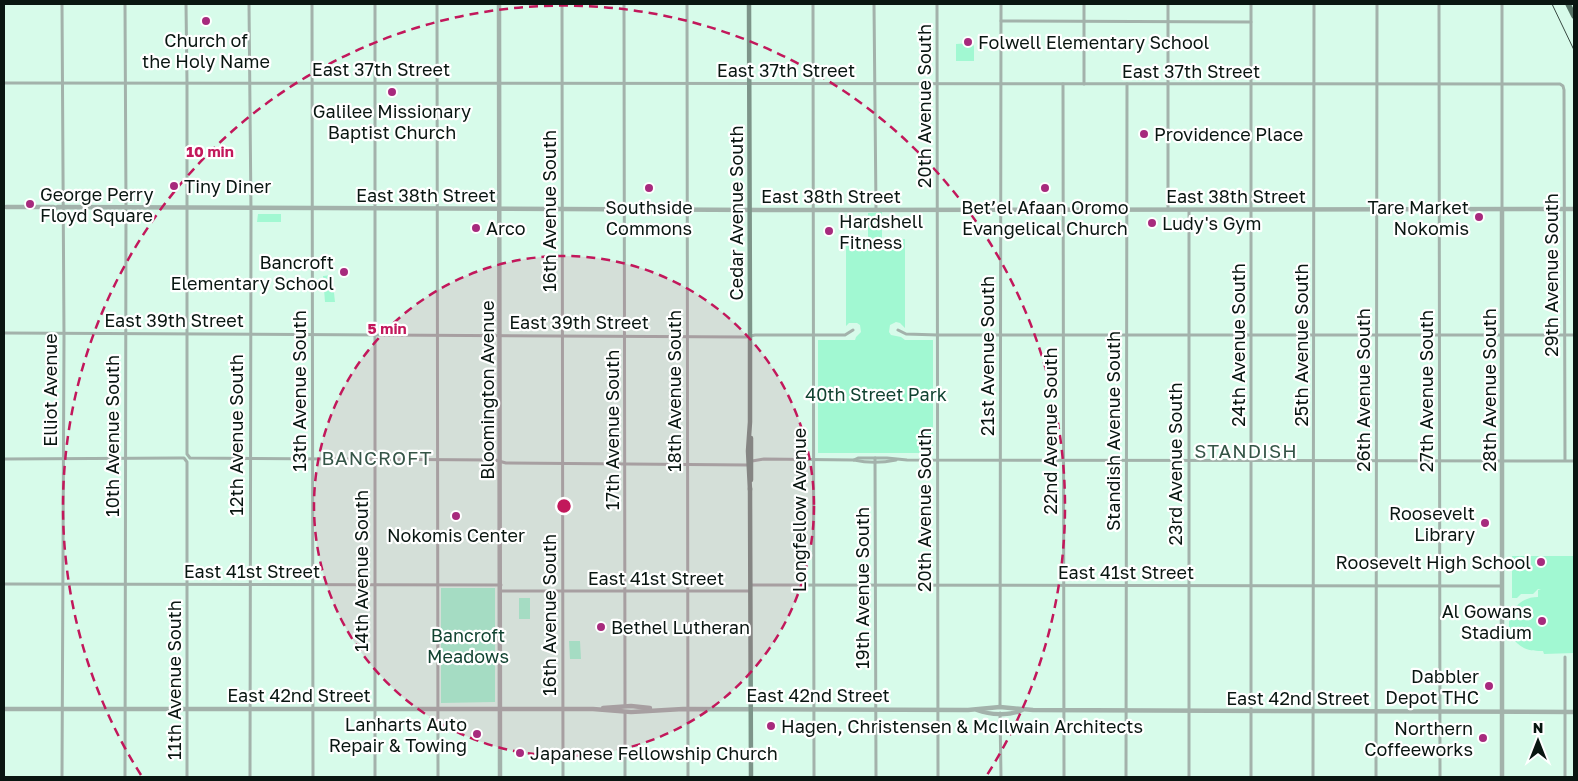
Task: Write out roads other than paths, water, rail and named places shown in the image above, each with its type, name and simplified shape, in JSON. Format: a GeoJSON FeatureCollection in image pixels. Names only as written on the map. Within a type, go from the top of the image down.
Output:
{"type":"FeatureCollection","features":[{"type":"Feature","properties":{"kind":"highway"},"geometry":{"type":"LineString","coordinates":[[1568,4],[1574,16]]}},
{"type":"Feature","properties":{"kind":"main road","name":"Cedar Avenue South"},"geometry":{"type":"LineString","coordinates":[[749,4],[750,422],[748,465],[751,585],[751,777]]}},
{"type":"Feature","properties":{"kind":"main road","name":"Cedar Avenue South"},"geometry":{"type":"LineString","coordinates":[[750,422],[752,460],[750,490]]}},
{"type":"Feature","properties":{"kind":"street","name":"Elliot Avenue"},"geometry":{"type":"LineString","coordinates":[[62,4],[63,82],[58,207],[64,333],[62,777]]}},
{"type":"Feature","properties":{"kind":"street","name":"10th Avenue South"},"geometry":{"type":"LineString","coordinates":[[125,4],[125,777]]}},
{"type":"Feature","properties":{"kind":"street"},"geometry":{"type":"LineString","coordinates":[[186,4],[188,208],[187,454],[190,458],[495,460],[506,463],[748,465]]}},
{"type":"Feature","properties":{"kind":"street","name":"12th Avenue South"},"geometry":{"type":"LineString","coordinates":[[250,4],[250,777]]}},
{"type":"Feature","properties":{"kind":"street","name":"13th Avenue South"},"geometry":{"type":"LineString","coordinates":[[312,4],[313,777]]}},
{"type":"Feature","properties":{"kind":"street","name":"14th Avenue South"},"geometry":{"type":"LineString","coordinates":[[375,4],[375,777]]}},
{"type":"Feature","properties":{"kind":"street"},"geometry":{"type":"LineString","coordinates":[[437,4],[438,777]]}},
{"type":"Feature","properties":{"kind":"street","name":"Bloomington Avenue"},"geometry":{"type":"LineString","coordinates":[[499,4],[500,777]]}},
{"type":"Feature","properties":{"kind":"street","name":"16th Avenue South"},"geometry":{"type":"LineString","coordinates":[[562,4],[563,777]]}},
{"type":"Feature","properties":{"kind":"street","name":"17th Avenue South"},"geometry":{"type":"LineString","coordinates":[[624,4],[626,777]]}},
{"type":"Feature","properties":{"kind":"street","name":"18th Avenue South"},"geometry":{"type":"LineString","coordinates":[[687,4],[688,777]]}},
{"type":"Feature","properties":{"kind":"street","name":"Longfellow Avenue"},"geometry":{"type":"LineString","coordinates":[[812,4],[814,777]]}},
{"type":"Feature","properties":{"kind":"street"},"geometry":{"type":"LineString","coordinates":[[874,4],[876,209]]}},
{"type":"Feature","properties":{"kind":"street","name":"20th Avenue South"},"geometry":{"type":"LineString","coordinates":[[937,4],[938,777]]}},
{"type":"Feature","properties":{"kind":"street","name":"21st Avenue South"},"geometry":{"type":"LineString","coordinates":[[1001,4],[1001,777]]}},
{"type":"Feature","properties":{"kind":"street"},"geometry":{"type":"LineString","coordinates":[[1084,4],[1084,84]]}},
{"type":"Feature","properties":{"kind":"street"},"geometry":{"type":"LineString","coordinates":[[1168,4],[1168,210]]}},
{"type":"Feature","properties":{"kind":"street","name":"24th Avenue South"},"geometry":{"type":"LineString","coordinates":[[1251,4],[1251,777]]}},
{"type":"Feature","properties":{"kind":"street","name":"25th Avenue South"},"geometry":{"type":"LineString","coordinates":[[1313,777],[1314,4]]}},
{"type":"Feature","properties":{"kind":"street","name":"26th Avenue South"},"geometry":{"type":"LineString","coordinates":[[1376,777],[1377,4]]}},
{"type":"Feature","properties":{"kind":"street","name":"27th Avenue South"},"geometry":{"type":"LineString","coordinates":[[1439,4],[1440,777]]}},
{"type":"Feature","properties":{"kind":"street","name":"28th Avenue South"},"geometry":{"type":"LineString","coordinates":[[1502,4],[1502,777]]}},
{"type":"Feature","properties":{"kind":"street"},"geometry":{"type":"LineString","coordinates":[[1000,21],[1251,22]]}},
{"type":"Feature","properties":{"kind":"street","name":"East 37th Street"},"geometry":{"type":"LineString","coordinates":[[4,83],[1558,84],[1563,86],[1564,90]]}},
{"type":"Feature","properties":{"kind":"street","name":"22nd Avenue South"},"geometry":{"type":"LineString","coordinates":[[1063,84],[1064,777]]}},
{"type":"Feature","properties":{"kind":"street","name":"Standish Avenue South"},"geometry":{"type":"LineString","coordinates":[[1126,777],[1127,84]]}},
{"type":"Feature","properties":{"kind":"street","name":"29th Avenue South"},"geometry":{"type":"LineString","coordinates":[[1564,90],[1565,460]]}},
{"type":"Feature","properties":{"kind":"street","name":"East 38th Street"},"geometry":{"type":"LineString","coordinates":[[5,207],[625,210],[1574,209]]}},
{"type":"Feature","properties":{"kind":"street","name":"23rd Avenue South"},"geometry":{"type":"LineString","coordinates":[[1189,210],[1189,777]]}},
{"type":"Feature","properties":{"kind":"street","name":"East 39th Street"},"geometry":{"type":"LineString","coordinates":[[4,333],[438,334],[688,337],[844,335],[853,330]]}},
{"type":"Feature","properties":{"kind":"street"},"geometry":{"type":"LineString","coordinates":[[898,330],[906,334],[938,335],[1574,335]]}},
{"type":"Feature","properties":{"kind":"street"},"geometry":{"type":"LineString","coordinates":[[4,459],[126,458]]}},
{"type":"Feature","properties":{"kind":"street","name":"11th Avenue South"},"geometry":{"type":"LineString","coordinates":[[126,458],[184,458],[187,463],[187,777]]}},
{"type":"Feature","properties":{"kind":"street"},"geometry":{"type":"LineString","coordinates":[[752,460],[854,460],[858,458],[875,460],[1189,461],[1574,460]]}},
{"type":"Feature","properties":{"kind":"street","name":"19th Avenue South"},"geometry":{"type":"LineString","coordinates":[[875,460],[876,777]]}},
{"type":"Feature","properties":{"kind":"street","name":"East 41st Street"},"geometry":{"type":"LineString","coordinates":[[4,584],[501,585]]}},
{"type":"Feature","properties":{"kind":"street","name":"East 41st Street"},"geometry":{"type":"LineString","coordinates":[[751,585],[1502,586]]}},
{"type":"Feature","properties":{"kind":"street","name":"East 41st Street"},"geometry":{"type":"LineString","coordinates":[[501,591],[750,591]]}},
{"type":"Feature","properties":{"kind":"street"},"geometry":{"type":"LineString","coordinates":[[1565,777],[1566,657]]}},
{"type":"Feature","properties":{"kind":"street","name":"East 42nd Street"},"geometry":{"type":"LineString","coordinates":[[4,709],[977,710],[985,708],[1000,710],[1016,708],[1022,710],[1574,712]]}},
{"type":"Feature","properties":{"kind":"tram line"},"geometry":{"type":"LineString","coordinates":[[1552,4],[1574,50]]}},
{"type":"Feature","properties":{"kind":"place","name":"Church of the Holy Name"},"geometry":{"type":"Point","coordinates":[206,21]}},
{"type":"Feature","properties":{"kind":"place","name":"Folwell Elementary School"},"geometry":{"type":"Point","coordinates":[968,42]}},
{"type":"Feature","properties":{"kind":"place","name":"Galilee Missionary Baptist Church"},"geometry":{"type":"Point","coordinates":[392,92]}},
{"type":"Feature","properties":{"kind":"place","name":"Providence Place"},"geometry":{"type":"Point","coordinates":[1144,134]}},
{"type":"Feature","properties":{"kind":"place","name":"Tiny Diner"},"geometry":{"type":"Point","coordinates":[174,186]}},
{"type":"Feature","properties":{"kind":"place","name":"Southside Commons"},"geometry":{"type":"Point","coordinates":[649,188]}},
{"type":"Feature","properties":{"kind":"place","name":"Bet’el Afaan Oromo Evangelical Church"},"geometry":{"type":"Point","coordinates":[1045,188]}},
{"type":"Feature","properties":{"kind":"place","name":"George Perry Floyd Square"},"geometry":{"type":"Point","coordinates":[30,204]}},
{"type":"Feature","properties":{"kind":"place","name":"Tare Market Nokomis"},"geometry":{"type":"Point","coordinates":[1479,217]}},
{"type":"Feature","properties":{"kind":"place","name":"Ludy's Gym"},"geometry":{"type":"Point","coordinates":[1152,223]}},
{"type":"Feature","properties":{"kind":"place","name":"Arco"},"geometry":{"type":"Point","coordinates":[476,228]}},
{"type":"Feature","properties":{"kind":"place","name":"Hardshell Fitness"},"geometry":{"type":"Point","coordinates":[829,231]}},
{"type":"Feature","properties":{"kind":"place","name":"Bancroft Elementary School"},"geometry":{"type":"Point","coordinates":[344,272]}},
{"type":"Feature","properties":{"kind":"place","name":"Nokomis Center"},"geometry":{"type":"Point","coordinates":[456,516]}},
{"type":"Feature","properties":{"kind":"place","name":"Roosevelt Library"},"geometry":{"type":"Point","coordinates":[1485,523]}},
{"type":"Feature","properties":{"kind":"place","name":"Roosevelt High School"},"geometry":{"type":"Point","coordinates":[1541,562]}},
{"type":"Feature","properties":{"kind":"place","name":"Al Gowans Stadium"},"geometry":{"type":"Point","coordinates":[1542,621]}},
{"type":"Feature","properties":{"kind":"place","name":"Bethel Lutheran"},"geometry":{"type":"Point","coordinates":[601,627]}},
{"type":"Feature","properties":{"kind":"place","name":"Dabbler Depot THC"},"geometry":{"type":"Point","coordinates":[1489,686]}},
{"type":"Feature","properties":{"kind":"place","name":"Hagen, Christensen & McIlwain Architects"},"geometry":{"type":"Point","coordinates":[771,726]}},
{"type":"Feature","properties":{"kind":"place","name":"Lanharts Auto Repair & Towing"},"geometry":{"type":"Point","coordinates":[477,734]}},
{"type":"Feature","properties":{"kind":"place","name":"Northern Coffeeworks"},"geometry":{"type":"Point","coordinates":[1483,738]}},
{"type":"Feature","properties":{"kind":"place","name":"Japanese Fellowship Church"},"geometry":{"type":"Point","coordinates":[520,753]}},
{"type":"Feature","properties":{"kind":"district","name":"STANDISH"},"geometry":{"type":"Point","coordinates":[1246,450]}},
{"type":"Feature","properties":{"kind":"district","name":"BANCROFT"},"geometry":{"type":"Point","coordinates":[377,457]}},
{"type":"Feature","properties":{"kind":"park label","name":"40th Street Park"},"geometry":{"type":"Point","coordinates":[876,394]}},
{"type":"Feature","properties":{"kind":"park label","name":"Bancroft Meadows"},"geometry":{"type":"Point","coordinates":[468,645]}}]}
